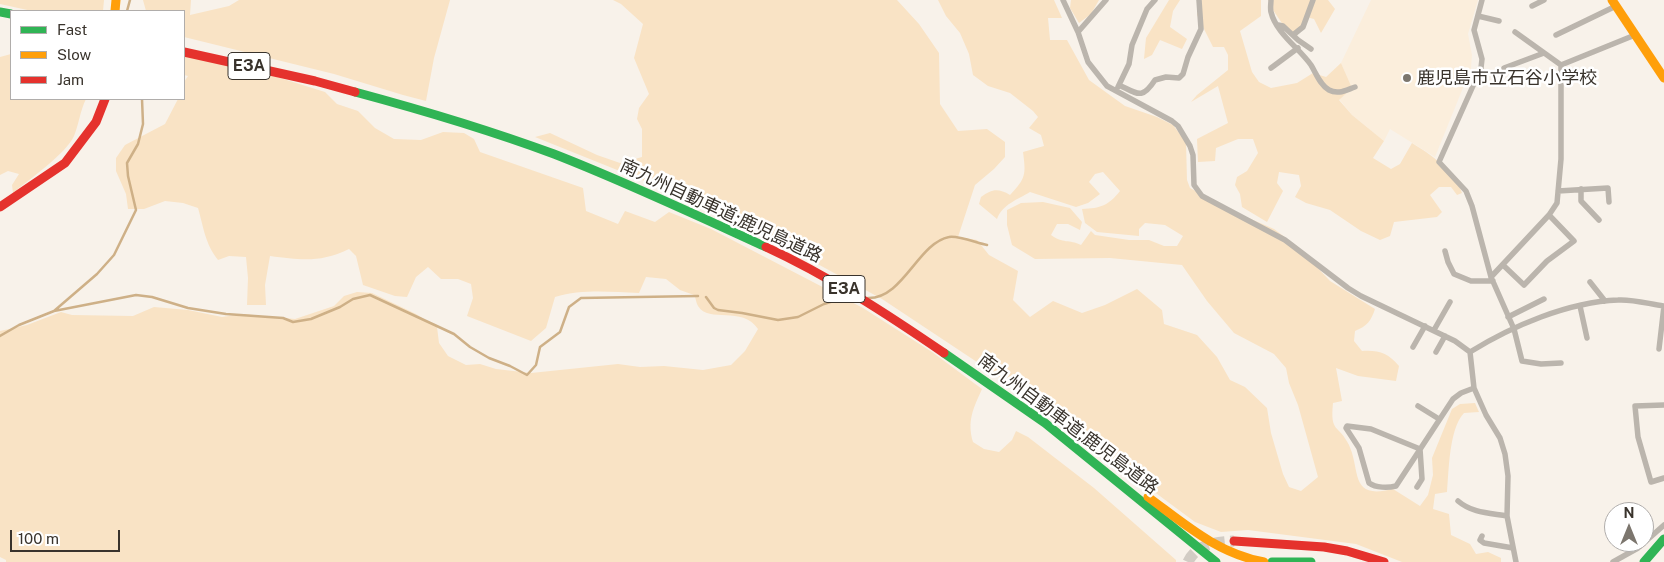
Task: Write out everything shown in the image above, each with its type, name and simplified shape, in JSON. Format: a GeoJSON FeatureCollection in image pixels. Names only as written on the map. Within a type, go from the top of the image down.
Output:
{"type":"FeatureCollection","features":[{"type":"Feature","properties":{"kind":"main road"},"geometry":{"type":"LineString","coordinates":[[1614,3],[1664,78]]}},
{"type":"Feature","properties":{"kind":"main road","name":"南九州自動車道;鹿児島道路"},"geometry":{"type":"LineString","coordinates":[[185,52],[315,81],[389,101],[489,132],[553,154],[662,199],[772,250],[832,281],[914,332],[1014,400],[1216,562]]}},
{"type":"Feature","properties":{"kind":"main road"},"geometry":{"type":"LineString","coordinates":[[0,207],[65,163],[96,122],[105,100]]}},
{"type":"Feature","properties":{"kind":"main road"},"geometry":{"type":"LineString","coordinates":[[1045,423],[1118,474],[1206,541],[1244,559],[1264,562]]}},
{"type":"Feature","properties":{"kind":"main road","name":"南九州自動車道;鹿児島道路"},"geometry":{"type":"LineString","coordinates":[[1180,532],[1205,560]]}},
{"type":"Feature","properties":{"kind":"main road"},"geometry":{"type":"LineString","coordinates":[[1644,562],[1664,539]]}},
{"type":"Feature","properties":{"kind":"main road"},"geometry":{"type":"LineString","coordinates":[[1234,541],[1324,547],[1347,551],[1384,562]]}},
{"type":"Feature","properties":{"kind":"main road"},"geometry":{"type":"LineString","coordinates":[[1638,562],[1652,553]]}},
{"type":"Feature","properties":{"kind":"main road"},"geometry":{"type":"LineString","coordinates":[[1272,562],[1311,562]]}},
{"type":"Feature","properties":{"kind":"street"},"geometry":{"type":"LineString","coordinates":[[1063,0],[1078,32],[1088,62],[1107,86],[1178,126],[1190,146],[1193,155],[1194,185],[1202,196],[1285,240],[1361,296],[1456,341],[1470,352],[1474,388],[1486,415],[1500,438],[1505,454],[1508,476],[1507,516],[1516,562]]}},
{"type":"Feature","properties":{"kind":"street"},"geometry":{"type":"LineString","coordinates":[[1078,32],[1106,0]]}},
{"type":"Feature","properties":{"kind":"street"},"geometry":{"type":"LineString","coordinates":[[1116,92],[1129,64],[1132,45],[1147,10],[1154,0]]}},
{"type":"Feature","properties":{"kind":"street"},"geometry":{"type":"LineString","coordinates":[[1119,85],[1139,94],[1145,93],[1154,80],[1166,77],[1179,78],[1183,74],[1188,57],[1201,29],[1199,0]]}},
{"type":"Feature","properties":{"kind":"street"},"geometry":{"type":"LineString","coordinates":[[1271,0],[1270,12],[1284,34],[1312,66],[1324,87],[1338,93],[1355,87]]}},
{"type":"Feature","properties":{"kind":"street"},"geometry":{"type":"LineString","coordinates":[[1293,35],[1303,27],[1313,0]]}},
{"type":"Feature","properties":{"kind":"street"},"geometry":{"type":"LineString","coordinates":[[1482,0],[1474,30],[1482,59],[1481,68],[1439,162],[1466,191],[1472,206],[1492,279],[1514,329],[1522,361],[1541,364],[1562,363]]}},
{"type":"Feature","properties":{"kind":"street"},"geometry":{"type":"LineString","coordinates":[[1532,6],[1544,0]]}},
{"type":"Feature","properties":{"kind":"street"},"geometry":{"type":"LineString","coordinates":[[1556,35],[1614,3]]}},
{"type":"Feature","properties":{"kind":"street"},"geometry":{"type":"LineString","coordinates":[[1478,16],[1499,21]]}},
{"type":"Feature","properties":{"kind":"street"},"geometry":{"type":"LineString","coordinates":[[1278,25],[1283,26],[1311,49]]}},
{"type":"Feature","properties":{"kind":"street"},"geometry":{"type":"LineString","coordinates":[[1515,32],[1562,65]]}},
{"type":"Feature","properties":{"kind":"street"},"geometry":{"type":"LineString","coordinates":[[1562,65],[1636,34]]}},
{"type":"Feature","properties":{"kind":"street"},"geometry":{"type":"LineString","coordinates":[[1271,68],[1298,48]]}},
{"type":"Feature","properties":{"kind":"street"},"geometry":{"type":"LineString","coordinates":[[1504,68],[1544,53]]}},
{"type":"Feature","properties":{"kind":"street"},"geometry":{"type":"LineString","coordinates":[[1445,251],[1454,274],[1471,281],[1492,279],[1557,203],[1561,159],[1562,65]]}},
{"type":"Feature","properties":{"kind":"street"},"geometry":{"type":"LineString","coordinates":[[1558,191],[1608,188],[1609,202]]}},
{"type":"Feature","properties":{"kind":"street"},"geometry":{"type":"LineString","coordinates":[[1581,190],[1581,201],[1599,220]]}},
{"type":"Feature","properties":{"kind":"street"},"geometry":{"type":"LineString","coordinates":[[1502,265],[1524,285],[1547,261],[1574,241],[1549,214]]}},
{"type":"Feature","properties":{"kind":"street"},"geometry":{"type":"LineString","coordinates":[[1590,282],[1605,301]]}},
{"type":"Feature","properties":{"kind":"street"},"geometry":{"type":"LineString","coordinates":[[1508,317],[1544,299]]}},
{"type":"Feature","properties":{"kind":"street"},"geometry":{"type":"LineString","coordinates":[[1470,352],[1514,329],[1557,311],[1605,301],[1630,301],[1664,306],[1659,349]]}},
{"type":"Feature","properties":{"kind":"street"},"geometry":{"type":"LineString","coordinates":[[1434,330],[1450,302]]}},
{"type":"Feature","properties":{"kind":"street"},"geometry":{"type":"LineString","coordinates":[[1580,306],[1587,338]]}},
{"type":"Feature","properties":{"kind":"street"},"geometry":{"type":"LineString","coordinates":[[1414,348],[1425,326]]}},
{"type":"Feature","properties":{"kind":"street"},"geometry":{"type":"LineString","coordinates":[[1436,352],[1445,336]]}},
{"type":"Feature","properties":{"kind":"street"},"geometry":{"type":"LineString","coordinates":[[1420,449],[1371,430],[1348,426],[1346,428],[1359,448],[1369,483],[1372,486],[1389,488],[1396,486],[1453,399],[1461,393],[1474,388]]}},
{"type":"Feature","properties":{"kind":"street"},"geometry":{"type":"LineString","coordinates":[[1664,405],[1635,406],[1638,437],[1651,482],[1664,478]]}},
{"type":"Feature","properties":{"kind":"street"},"geometry":{"type":"LineString","coordinates":[[1418,406],[1439,419]]}},
{"type":"Feature","properties":{"kind":"street"},"geometry":{"type":"LineString","coordinates":[[1417,487],[1422,479],[1420,449]]}},
{"type":"Feature","properties":{"kind":"street"},"geometry":{"type":"LineString","coordinates":[[1458,502],[1475,511],[1507,516]]}},
{"type":"Feature","properties":{"kind":"street"},"geometry":{"type":"LineString","coordinates":[[1613,562],[1638,548],[1664,525]]}},
{"type":"Feature","properties":{"kind":"street"},"geometry":{"type":"LineString","coordinates":[[1482,536],[1480,540],[1484,543],[1513,548]]}},
{"type":"Feature","properties":{"kind":"shaded area"},"geometry":{"type":"Polygon","coordinates":[[[0,0],[104,0],[103,10],[27,10],[0,4],[0,0]]]}},
{"type":"Feature","properties":{"kind":"shaded area"},"geometry":{"type":"Polygon","coordinates":[[[143,0],[191,0],[190,15],[229,6],[239,0],[450,0],[434,58],[426,101],[334,74],[185,37],[185,10],[146,10],[143,0]]]}},
{"type":"Feature","properties":{"kind":"shaded area"},"geometry":{"type":"Polygon","coordinates":[[[613,0],[897,0],[919,24],[939,53],[940,104],[958,131],[987,129],[1005,142],[1005,157],[975,185],[958,237],[977,240],[989,255],[1018,271],[1013,300],[1030,317],[1053,301],[1082,313],[1105,305],[1137,289],[1162,310],[1164,324],[1197,335],[1217,357],[1230,380],[1245,387],[1267,408],[1271,433],[1283,474],[1289,487],[1301,491],[1318,477],[1286,368],[1274,354],[1234,333],[1207,301],[1182,265],[1110,258],[1035,259],[1012,245],[1007,225],[1007,210],[1021,203],[1043,202],[1070,208],[1082,222],[1080,230],[1068,224],[1057,224],[1051,235],[1059,240],[1081,245],[1091,231],[1095,235],[1129,240],[1149,240],[1164,246],[1177,246],[1183,236],[1165,225],[1145,223],[1139,229],[1139,236],[1097,232],[1085,223],[1082,209],[1104,205],[1112,200],[1120,191],[1103,172],[1095,174],[1089,182],[1100,194],[1088,203],[1076,207],[1030,192],[1007,206],[997,219],[979,204],[981,197],[988,192],[998,190],[1010,195],[1024,176],[1023,152],[1044,146],[1041,135],[1029,128],[1038,117],[1033,111],[1010,93],[988,86],[973,75],[969,54],[960,33],[946,16],[938,0],[1054,0],[1062,18],[1048,18],[1050,40],[1067,40],[1089,80],[1125,106],[1157,117],[1173,125],[1186,142],[1187,180],[1190,188],[1230,210],[1274,229],[1298,247],[1330,281],[1375,309],[1368,323],[1355,331],[1354,341],[1362,351],[1383,353],[1395,362],[1399,366],[1396,381],[1358,376],[1336,368],[1342,401],[1333,403],[1332,413],[1334,424],[1349,445],[1359,481],[1363,487],[1379,491],[1393,489],[1420,506],[1428,495],[1433,475],[1432,458],[1452,409],[1460,404],[1475,403],[1479,412],[1464,413],[1455,429],[1447,492],[1435,494],[1433,509],[1449,514],[1451,535],[1470,544],[1476,554],[1488,552],[1501,558],[1501,562],[1402,562],[1356,544],[1248,530],[1221,532],[1195,522],[992,372],[882,299],[790,249],[667,190],[535,137],[550,133],[597,155],[620,163],[642,157],[642,129],[637,119],[639,108],[649,94],[634,58],[643,24],[621,4],[613,0]]]}},
{"type":"Feature","properties":{"kind":"shaded area"},"geometry":{"type":"Polygon","coordinates":[[[1071,0],[1099,0],[1091,14],[1079,23],[1070,8],[1071,0]]]}},
{"type":"Feature","properties":{"kind":"shaded area"},"geometry":{"type":"Polygon","coordinates":[[[1169,0],[1180,0],[1173,11],[1170,27],[1187,39],[1182,49],[1160,40],[1152,55],[1144,59],[1146,38],[1169,0]]]}},
{"type":"Feature","properties":{"kind":"shaded area"},"geometry":{"type":"Polygon","coordinates":[[[1197,0],[1261,0],[1261,16],[1240,31],[1252,72],[1259,82],[1271,88],[1297,83],[1313,73],[1326,77],[1341,63],[1352,88],[1339,100],[1352,115],[1384,141],[1373,158],[1391,169],[1400,164],[1412,143],[1448,170],[1459,185],[1462,193],[1457,195],[1451,187],[1439,187],[1430,195],[1442,212],[1437,217],[1394,222],[1390,236],[1380,240],[1361,231],[1330,210],[1306,203],[1295,197],[1301,186],[1299,175],[1279,172],[1277,183],[1283,191],[1267,222],[1242,207],[1240,194],[1235,185],[1237,177],[1247,171],[1258,153],[1253,139],[1238,139],[1216,148],[1215,161],[1198,162],[1197,139],[1228,123],[1218,86],[1191,102],[1228,70],[1228,55],[1224,47],[1213,47],[1197,15],[1197,0]]]}},
{"type":"Feature","properties":{"kind":"shaded area"},"geometry":{"type":"Polygon","coordinates":[[[1268,0],[1328,0],[1335,9],[1321,33],[1314,19],[1306,17],[1297,36],[1289,35],[1268,0]]]}},
{"type":"Feature","properties":{"kind":"shaded area","name":"鹿児島市立石谷小学校"},"geometry":{"type":"Polygon","coordinates":[[[1371,0],[1478,0],[1468,34],[1472,55],[1471,68],[1435,157],[1390,129],[1384,141],[1352,115],[1339,99],[1352,88],[1341,63],[1371,0]]]}},
{"type":"Feature","properties":{"kind":"shaded area"},"geometry":{"type":"Polygon","coordinates":[[[10,54],[10,100],[86,100],[76,131],[70,143],[55,159],[13,193],[12,185],[19,174],[8,171],[0,175],[0,57],[10,54]]]}},
{"type":"Feature","properties":{"kind":"shaded area"},"geometry":{"type":"Polygon","coordinates":[[[185,54],[277,77],[325,92],[337,104],[358,111],[375,128],[394,139],[421,140],[443,132],[464,133],[474,139],[480,152],[583,188],[586,211],[618,224],[625,211],[655,222],[669,212],[711,229],[863,308],[932,352],[982,389],[972,415],[971,435],[973,442],[984,449],[999,452],[1012,440],[1016,431],[1028,437],[1094,488],[1176,562],[6,562],[6,560],[0,557],[0,331],[27,325],[61,312],[72,315],[133,316],[154,307],[188,310],[222,317],[243,314],[295,319],[334,306],[344,296],[357,292],[372,293],[416,314],[437,327],[439,343],[448,356],[466,365],[480,364],[496,369],[531,373],[618,364],[703,370],[731,365],[745,351],[758,329],[751,322],[743,318],[710,314],[703,311],[698,306],[694,295],[680,290],[666,279],[646,277],[639,293],[586,292],[555,297],[546,328],[531,341],[467,316],[473,298],[471,284],[458,279],[441,279],[428,267],[416,277],[407,297],[395,296],[363,285],[356,256],[349,249],[329,257],[310,259],[270,256],[265,285],[266,305],[247,305],[248,278],[246,257],[229,256],[218,260],[208,242],[198,208],[183,203],[165,201],[144,209],[128,209],[126,194],[116,171],[116,158],[125,145],[165,124],[177,100],[185,100],[185,80],[188,76],[185,75],[185,54]]]}},
{"type":"Feature","properties":{"kind":"waterway"},"geometry":{"type":"LineString","coordinates":[[127,10],[130,0]]}},
{"type":"Feature","properties":{"kind":"waterway"},"geometry":{"type":"LineString","coordinates":[[0,336],[19,325],[54,311],[97,274],[114,255],[136,210],[127,163],[138,144],[143,124],[142,100]]}},
{"type":"Feature","properties":{"kind":"waterway"},"geometry":{"type":"LineString","coordinates":[[868,298],[880,296],[891,290],[928,249],[938,241],[953,237],[987,245]]}},
{"type":"Feature","properties":{"kind":"waterway"},"geometry":{"type":"LineString","coordinates":[[54,311],[136,295],[152,297],[188,308],[226,314],[283,318],[293,322],[311,319],[340,307],[353,299],[370,295],[454,334],[470,347],[489,358],[527,375],[536,365],[540,347],[560,332],[569,307],[581,298],[698,296]]}},
{"type":"Feature","properties":{"kind":"waterway"},"geometry":{"type":"LineString","coordinates":[[706,297],[714,308],[718,310],[778,320],[798,317],[824,304],[843,298],[850,298]]}},
{"type":"Feature","properties":{"kind":"tunnel"},"geometry":{"type":"LineString","coordinates":[[1188,562],[1196,551],[1208,545],[1234,541]]}},
{"type":"Feature","properties":{"kind":"traffic: fast"},"geometry":{"type":"LineString","coordinates":[[0,12],[10,14]]}},
{"type":"Feature","properties":{"kind":"traffic: fast"},"geometry":{"type":"LineString","coordinates":[[355,92],[455,121],[554,154],[634,187],[766,247]]}},
{"type":"Feature","properties":{"kind":"traffic: fast"},"geometry":{"type":"LineString","coordinates":[[944,353],[1045,423],[1216,562]]}},
{"type":"Feature","properties":{"kind":"traffic: fast"},"geometry":{"type":"LineString","coordinates":[[1644,562],[1664,539]]}},
{"type":"Feature","properties":{"kind":"traffic: fast"},"geometry":{"type":"LineString","coordinates":[[1272,562],[1311,562]]}},
{"type":"Feature","properties":{"kind":"traffic: slow"},"geometry":{"type":"LineString","coordinates":[[115,10],[116,0]]}},
{"type":"Feature","properties":{"kind":"traffic: slow"},"geometry":{"type":"LineString","coordinates":[[1612,0],[1664,78]]}},
{"type":"Feature","properties":{"kind":"traffic: slow"},"geometry":{"type":"LineString","coordinates":[[1148,497],[1217,545],[1247,558],[1264,562]]}},
{"type":"Feature","properties":{"kind":"traffic: jam"},"geometry":{"type":"LineString","coordinates":[[185,52],[315,81],[355,92]]}},
{"type":"Feature","properties":{"kind":"traffic: jam"},"geometry":{"type":"LineString","coordinates":[[0,207],[65,163],[96,122],[105,100]]}},
{"type":"Feature","properties":{"kind":"traffic: jam"},"geometry":{"type":"LineString","coordinates":[[766,247],[812,270],[857,296],[944,353]]}},
{"type":"Feature","properties":{"kind":"traffic: jam"},"geometry":{"type":"LineString","coordinates":[[1234,541],[1324,547],[1347,551],[1384,562]]}},
{"type":"Feature","properties":{"kind":"place","name":"鹿児島市立石谷小学校"},"geometry":{"type":"Point","coordinates":[1407,78]}}]}
